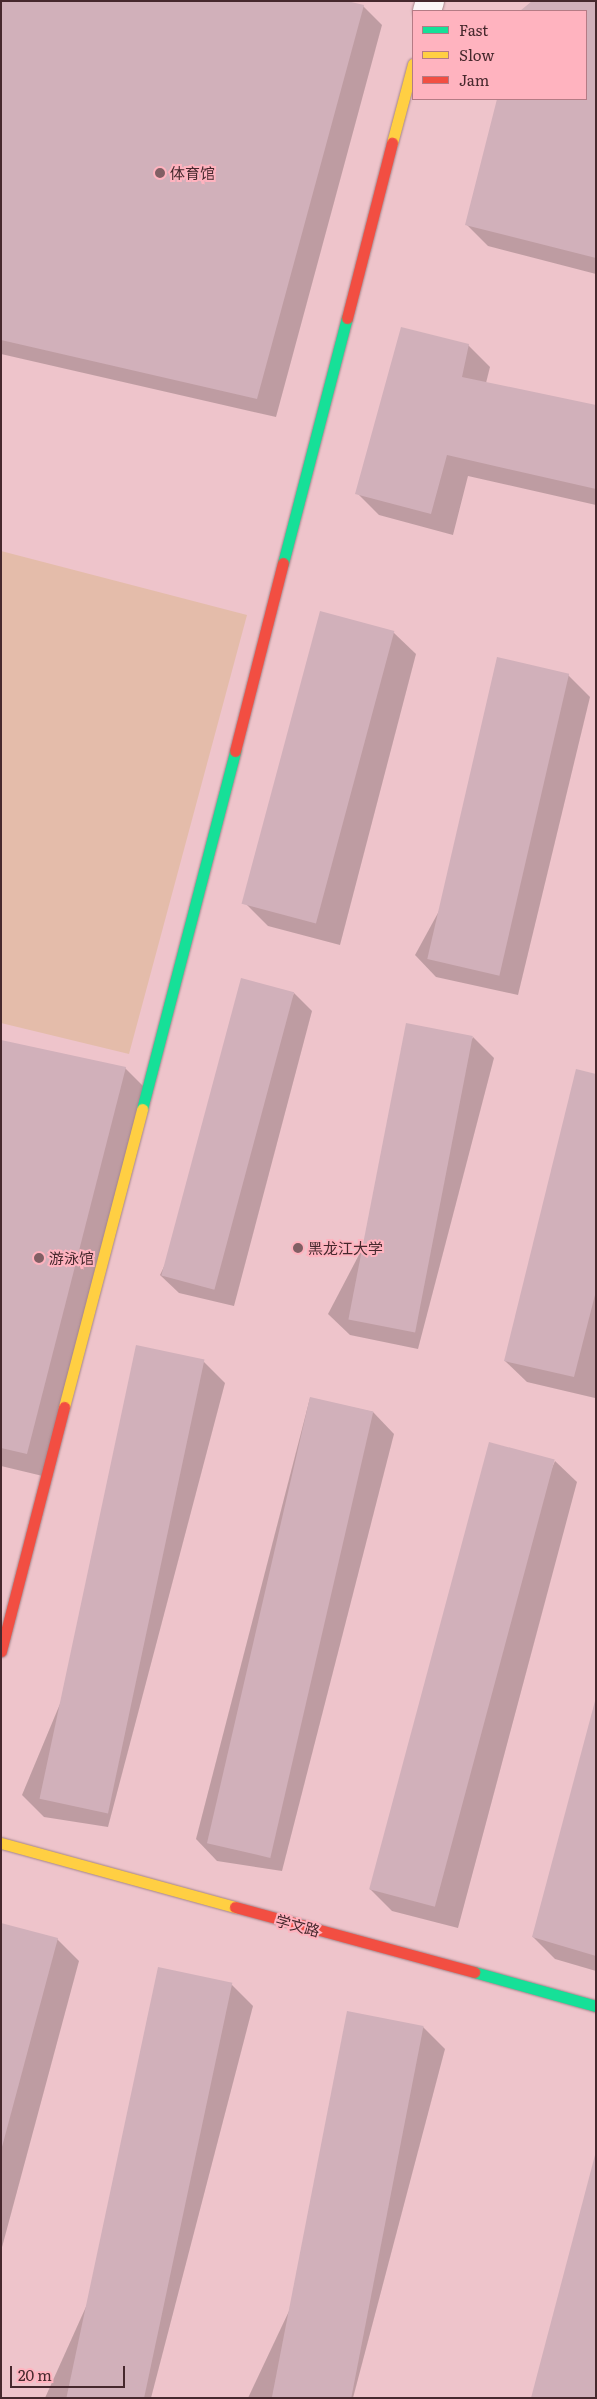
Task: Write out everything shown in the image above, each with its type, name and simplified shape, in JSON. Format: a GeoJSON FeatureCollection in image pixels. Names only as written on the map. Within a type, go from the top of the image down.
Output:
{"type":"FeatureCollection","features":[{"type":"Feature","properties":{"kind":"street"},"geometry":{"type":"LineString","coordinates":[[1,1651],[412,68]]}},
{"type":"Feature","properties":{"kind":"street","name":"学文路"},"geometry":{"type":"LineString","coordinates":[[1,1843],[596,2006]]}},
{"type":"Feature","properties":{"kind":"shaded area"},"geometry":{"type":"Polygon","coordinates":[[[1,551],[247,615],[129,1054],[1,1023],[1,551]]]}},
{"type":"Feature","properties":{"kind":"building","name":"体育馆"},"geometry":{"type":"Polygon","coordinates":[[[1,1],[347,1],[364,5],[257,399],[1,340],[1,1]]]}},
{"type":"Feature","properties":{"kind":"building"},"geometry":{"type":"Polygon","coordinates":[[[532,1],[596,1],[596,258],[465,225],[497,100],[587,100],[587,10],[521,10],[532,1]]]}},
{"type":"Feature","properties":{"kind":"building"},"geometry":{"type":"Polygon","coordinates":[[[401,327],[469,344],[462,377],[596,405],[596,489],[447,455],[431,514],[355,494],[401,327]]]}},
{"type":"Feature","properties":{"kind":"building"},"geometry":{"type":"Polygon","coordinates":[[[320,611],[394,631],[316,924],[242,904],[320,611]]]}},
{"type":"Feature","properties":{"kind":"building"},"geometry":{"type":"Polygon","coordinates":[[[497,657],[569,674],[499,976],[427,959],[497,657]]]}},
{"type":"Feature","properties":{"kind":"building"},"geometry":{"type":"Polygon","coordinates":[[[241,978],[294,992],[214,1290],[161,1276],[241,978]]]}},
{"type":"Feature","properties":{"kind":"building"},"geometry":{"type":"Polygon","coordinates":[[[406,1023],[473,1036],[415,1332],[348,1319],[406,1023]]]}},
{"type":"Feature","properties":{"kind":"building","name":"游泳馆"},"geometry":{"type":"Polygon","coordinates":[[[1,1040],[126,1067],[27,1454],[1,1448],[1,1040]]]}},
{"type":"Feature","properties":{"kind":"building"},"geometry":{"type":"Polygon","coordinates":[[[576,1069],[596,1074],[596,1291],[574,1377],[504,1361],[576,1069]]]}},
{"type":"Feature","properties":{"kind":"building"},"geometry":{"type":"Polygon","coordinates":[[[136,1345],[204,1360],[108,1813],[40,1799],[136,1345]]]}},
{"type":"Feature","properties":{"kind":"building"},"geometry":{"type":"Polygon","coordinates":[[[310,1397],[373,1412],[270,1858],[207,1843],[310,1397]]]}},
{"type":"Feature","properties":{"kind":"building"},"geometry":{"type":"Polygon","coordinates":[[[489,1442],[555,1460],[435,1907],[369,1889],[489,1442]]]}},
{"type":"Feature","properties":{"kind":"building"},"geometry":{"type":"Polygon","coordinates":[[[596,1701],[596,1956],[532,1937],[596,1701]]]}},
{"type":"Feature","properties":{"kind":"building"},"geometry":{"type":"Polygon","coordinates":[[[1,1923],[58,1938],[2,2147],[1,2147],[1,1923]]]}},
{"type":"Feature","properties":{"kind":"building"},"geometry":{"type":"Polygon","coordinates":[[[158,1967],[232,1983],[144,2398],[66,2398],[158,1967]]]}},
{"type":"Feature","properties":{"kind":"building"},"geometry":{"type":"Polygon","coordinates":[[[347,2011],[424,2026],[351,2398],[272,2398],[347,2011]]]}},
{"type":"Feature","properties":{"kind":"building"},"geometry":{"type":"Polygon","coordinates":[[[595,2155],[596,2398],[531,2398],[595,2155]]]}},
{"type":"Feature","properties":{"kind":"traffic: fast"},"geometry":{"type":"LineString","coordinates":[[283,563],[347,318]]}},
{"type":"Feature","properties":{"kind":"traffic: fast"},"geometry":{"type":"LineString","coordinates":[[142,1109],[235,751]]}},
{"type":"Feature","properties":{"kind":"traffic: fast"},"geometry":{"type":"LineString","coordinates":[[474,1972],[596,2006]]}},
{"type":"Feature","properties":{"kind":"traffic: slow"},"geometry":{"type":"LineString","coordinates":[[392,143],[412,68]]}},
{"type":"Feature","properties":{"kind":"traffic: slow"},"geometry":{"type":"LineString","coordinates":[[64,1407],[142,1109]]}},
{"type":"Feature","properties":{"kind":"traffic: slow"},"geometry":{"type":"LineString","coordinates":[[1,1843],[235,1907]]}},
{"type":"Feature","properties":{"kind":"traffic: jam"},"geometry":{"type":"LineString","coordinates":[[347,318],[392,143]]}},
{"type":"Feature","properties":{"kind":"traffic: jam"},"geometry":{"type":"LineString","coordinates":[[235,751],[283,563]]}},
{"type":"Feature","properties":{"kind":"traffic: jam"},"geometry":{"type":"LineString","coordinates":[[1,1651],[64,1407]]}},
{"type":"Feature","properties":{"kind":"traffic: jam"},"geometry":{"type":"LineString","coordinates":[[235,1907],[474,1972]]}},
{"type":"Feature","properties":{"kind":"place","name":"体育馆"},"geometry":{"type":"Point","coordinates":[160,173]}},
{"type":"Feature","properties":{"kind":"place","name":"黑龙江大学"},"geometry":{"type":"Point","coordinates":[298,1248]}},
{"type":"Feature","properties":{"kind":"place","name":"游泳馆"},"geometry":{"type":"Point","coordinates":[39,1258]}}]}
